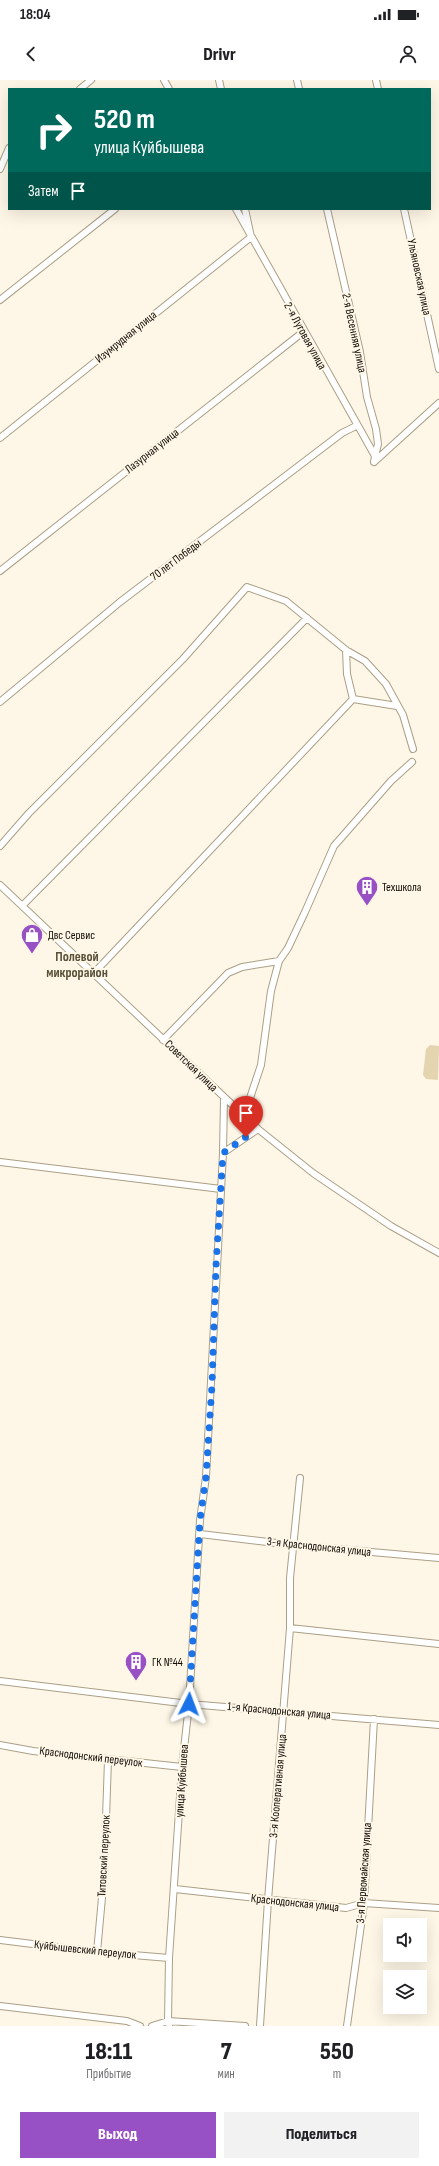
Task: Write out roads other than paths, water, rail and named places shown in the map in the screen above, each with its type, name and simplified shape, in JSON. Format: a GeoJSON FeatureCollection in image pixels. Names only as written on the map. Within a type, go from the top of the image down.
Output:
{"type":"FeatureCollection","features":[{"type":"Feature","properties":{"kind":"street"},"geometry":{"type":"LineString","coordinates":[[81,88],[91,80]]}},
{"type":"Feature","properties":{"kind":"street"},"geometry":{"type":"LineString","coordinates":[[0,168],[8,150]]}},
{"type":"Feature","properties":{"kind":"street"},"geometry":{"type":"LineString","coordinates":[[0,300],[114,210]]}},
{"type":"Feature","properties":{"kind":"street","name":"2-я Луговая улица"},"geometry":{"type":"LineString","coordinates":[[237,210],[374,459]]}},
{"type":"Feature","properties":{"kind":"street"},"geometry":{"type":"LineString","coordinates":[[245,210],[251,237]]}},
{"type":"Feature","properties":{"kind":"street","name":"2-я Весенняя улица"},"geometry":{"type":"LineString","coordinates":[[327,210],[360,352],[367,397],[376,429],[378,444],[374,459]]}},
{"type":"Feature","properties":{"kind":"street","name":"Ульяновская улица"},"geometry":{"type":"LineString","coordinates":[[404,210],[439,369]]}},
{"type":"Feature","properties":{"kind":"street","name":"Изумрудная улица"},"geometry":{"type":"LineString","coordinates":[[0,438],[251,237]]}},
{"type":"Feature","properties":{"kind":"street","name":"Лазурная улица"},"geometry":{"type":"LineString","coordinates":[[0,571],[303,332]]}},
{"type":"Feature","properties":{"kind":"street"},"geometry":{"type":"LineString","coordinates":[[374,459],[439,403]]}},
{"type":"Feature","properties":{"kind":"street","name":"70 лет Победы"},"geometry":{"type":"LineString","coordinates":[[0,702],[120,602],[336,438],[356,426]]}},
{"type":"Feature","properties":{"kind":"street"},"geometry":{"type":"LineString","coordinates":[[0,846],[29,813],[183,659],[247,586],[286,601],[346,650],[366,661],[386,684],[403,715],[413,749]]}},
{"type":"Feature","properties":{"kind":"street"},"geometry":{"type":"LineString","coordinates":[[22,906],[307,618]]}},
{"type":"Feature","properties":{"kind":"street"},"geometry":{"type":"LineString","coordinates":[[346,650],[347,674],[353,699]]}},
{"type":"Feature","properties":{"kind":"street"},"geometry":{"type":"LineString","coordinates":[[353,699],[397,706]]}},
{"type":"Feature","properties":{"kind":"street"},"geometry":{"type":"LineString","coordinates":[[94,973],[353,699]]}},
{"type":"Feature","properties":{"kind":"street"},"geometry":{"type":"LineString","coordinates":[[244,1116],[261,1066],[271,991],[278,961],[288,948],[334,846],[391,781],[412,762]]}},
{"type":"Feature","properties":{"kind":"street","name":"Советская улица"},"geometry":{"type":"LineString","coordinates":[[0,885],[258,1129],[313,1173],[384,1222],[439,1253]]}},
{"type":"Feature","properties":{"kind":"street"},"geometry":{"type":"LineString","coordinates":[[163,1040],[228,973],[242,968],[278,961]]}},
{"type":"Feature","properties":{"kind":"street","name":"улица Куйбышева"},"geometry":{"type":"LineString","coordinates":[[168,2024],[170,1958],[182,1767],[189,1704],[200,1534],[212,1385],[223,1153],[224,1098]]}},
{"type":"Feature","properties":{"kind":"street"},"geometry":{"type":"LineString","coordinates":[[223,1153],[258,1129]]}},
{"type":"Feature","properties":{"kind":"street"},"geometry":{"type":"LineString","coordinates":[[0,1162],[221,1190]]}},
{"type":"Feature","properties":{"kind":"street","name":"3-я Кооперативная улица"},"geometry":{"type":"LineString","coordinates":[[260,2026],[268,1900],[290,1628],[290,1578],[300,1478]]}},
{"type":"Feature","properties":{"kind":"street","name":"3-я Краснодонская улица"},"geometry":{"type":"LineString","coordinates":[[200,1534],[293,1545],[439,1558]]}},
{"type":"Feature","properties":{"kind":"street"},"geometry":{"type":"LineString","coordinates":[[290,1628],[439,1644]]}},
{"type":"Feature","properties":{"kind":"street","name":"1-я Краснодонская улица"},"geometry":{"type":"LineString","coordinates":[[0,1681],[189,1704],[439,1725]]}},
{"type":"Feature","properties":{"kind":"street","name":"3-я Первомайская улица"},"geometry":{"type":"LineString","coordinates":[[347,2026],[364,1903],[374,1719]]}},
{"type":"Feature","properties":{"kind":"street","name":"Краснодонский переулок"},"geometry":{"type":"LineString","coordinates":[[0,1745],[108,1760],[182,1767]]}},
{"type":"Feature","properties":{"kind":"street","name":"Титовский переулок"},"geometry":{"type":"LineString","coordinates":[[97,1952],[104,1876],[108,1760]]}},
{"type":"Feature","properties":{"kind":"street","name":"Краснодонская улица"},"geometry":{"type":"LineString","coordinates":[[175,1889],[346,1908],[364,1903],[439,1908]]}},
{"type":"Feature","properties":{"kind":"street","name":"Куйбышевский переулок"},"geometry":{"type":"LineString","coordinates":[[0,1940],[97,1952],[170,1958]]}},
{"type":"Feature","properties":{"kind":"street"},"geometry":{"type":"LineString","coordinates":[[0,2006],[127,2021],[140,2026]]}},
{"type":"Feature","properties":{"kind":"street"},"geometry":{"type":"LineString","coordinates":[[152,2026],[168,2024],[245,2026]]}},
{"type":"Feature","properties":{"kind":"place","name":"Техшкола"},"geometry":{"type":"Point","coordinates":[367,906]}},
{"type":"Feature","properties":{"kind":"place","name":"Двс Сервис"},"geometry":{"type":"Point","coordinates":[32,954]}},
{"type":"Feature","properties":{"kind":"place","name":"ГК №44"},"geometry":{"type":"Point","coordinates":[136,1682]}},
{"type":"Feature","properties":{"kind":"district","name":"Полевой микрорайон"},"geometry":{"type":"Point","coordinates":[77,964]}}]}
